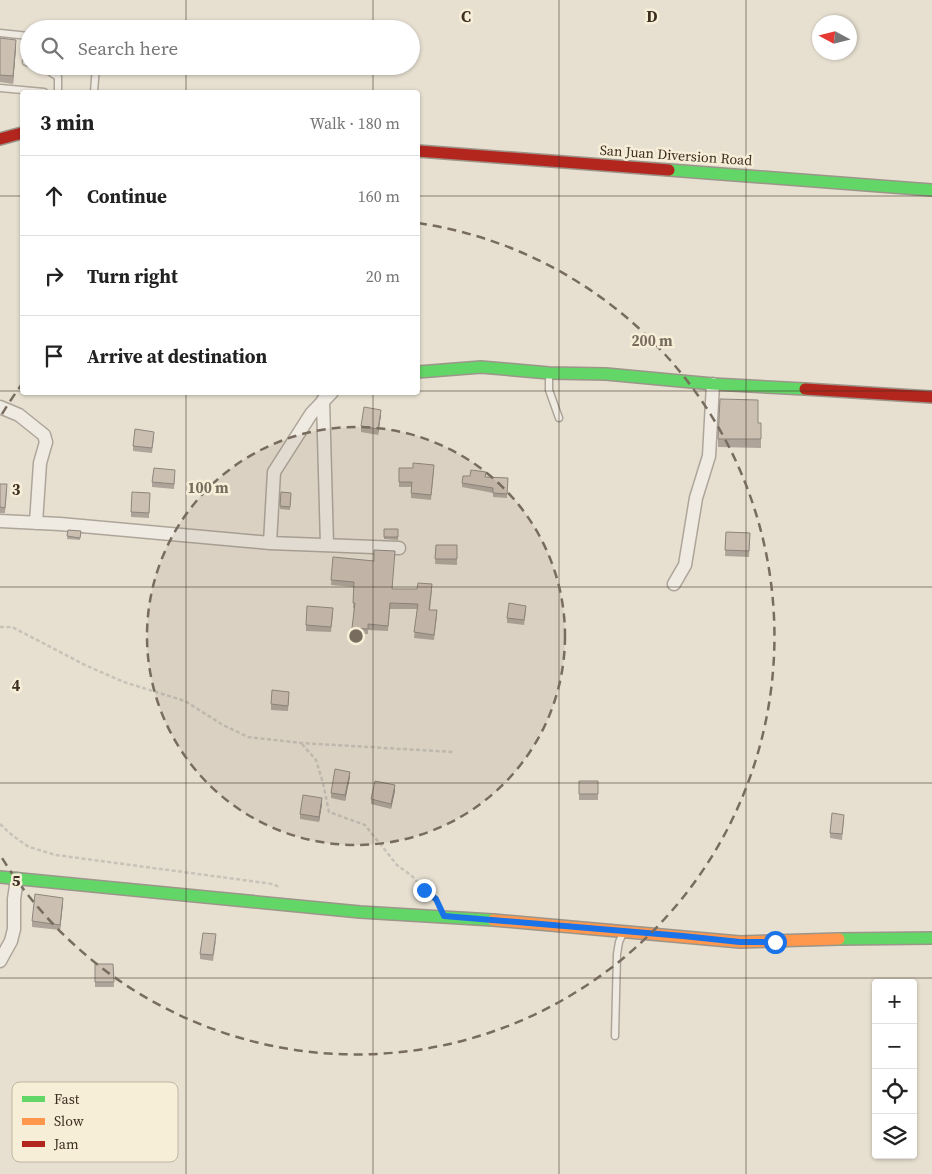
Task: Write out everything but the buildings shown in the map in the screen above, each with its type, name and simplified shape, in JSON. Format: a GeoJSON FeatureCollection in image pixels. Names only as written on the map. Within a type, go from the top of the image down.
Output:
{"type":"FeatureCollection","features":[{"type":"Feature","properties":{"kind":"street"},"geometry":{"type":"LineString","coordinates":[[0,139],[20,134]]}},
{"type":"Feature","properties":{"kind":"street","name":"San Juan Diversion Road"},"geometry":{"type":"LineString","coordinates":[[420,151],[932,190]]}},
{"type":"Feature","properties":{"kind":"street"},"geometry":{"type":"LineString","coordinates":[[420,372],[481,367],[549,373],[606,374],[713,384],[932,397]]}},
{"type":"Feature","properties":{"kind":"street"},"geometry":{"type":"LineString","coordinates":[[674,584],[685,565],[696,498],[709,456],[713,384]]}},
{"type":"Feature","properties":{"kind":"street"},"geometry":{"type":"LineString","coordinates":[[270,543],[274,472],[300,429],[328,396]]}},
{"type":"Feature","properties":{"kind":"street"},"geometry":{"type":"LineString","coordinates":[[327,545],[328,396]]}},
{"type":"Feature","properties":{"kind":"street"},"geometry":{"type":"LineString","coordinates":[[0,406],[18,415],[44,435],[46,442],[40,462],[36,523]]}},
{"type":"Feature","properties":{"kind":"street"},"geometry":{"type":"LineString","coordinates":[[0,522],[36,523],[270,543],[399,548]]}},
{"type":"Feature","properties":{"kind":"street"},"geometry":{"type":"LineString","coordinates":[[0,876],[360,912],[444,916],[624,930],[740,942],[932,938]]}},
{"type":"Feature","properties":{"kind":"street"},"geometry":{"type":"LineString","coordinates":[[0,961],[11,941],[14,929],[14,899],[17,879]]}},
{"type":"Feature","properties":{"kind":"lane"},"geometry":{"type":"LineString","coordinates":[[0,33],[20,35]]}},
{"type":"Feature","properties":{"kind":"lane"},"geometry":{"type":"LineString","coordinates":[[55,75],[58,77],[58,90]]}},
{"type":"Feature","properties":{"kind":"lane"},"geometry":{"type":"LineString","coordinates":[[94,90],[95,75]]}},
{"type":"Feature","properties":{"kind":"lane"},"geometry":{"type":"LineString","coordinates":[[0,88],[22,90]]}},
{"type":"Feature","properties":{"kind":"lane"},"geometry":{"type":"LineString","coordinates":[[549,373],[549,390],[559,418]]}},
{"type":"Feature","properties":{"kind":"lane"},"geometry":{"type":"LineString","coordinates":[[615,1036],[617,954],[624,930]]}},
{"type":"Feature","properties":{"kind":"path"},"geometry":{"type":"LineString","coordinates":[[0,627],[12,627],[87,666],[124,682],[185,701],[223,725],[248,737],[301,743],[453,752]]}},
{"type":"Feature","properties":{"kind":"path"},"geometry":{"type":"LineString","coordinates":[[301,743],[316,760],[329,812],[365,824],[397,865],[412,876],[424,890],[436,899],[444,916]]}},
{"type":"Feature","properties":{"kind":"path"},"geometry":{"type":"LineString","coordinates":[[0,824],[12,836],[29,848],[56,855],[273,884],[284,890]]}},
{"type":"Feature","properties":{"kind":"traffic: fast"},"geometry":{"type":"LineString","coordinates":[[669,170],[932,190]]}},
{"type":"Feature","properties":{"kind":"traffic: fast"},"geometry":{"type":"LineString","coordinates":[[420,372],[481,367],[805,389]]}},
{"type":"Feature","properties":{"kind":"traffic: fast"},"geometry":{"type":"LineString","coordinates":[[0,877],[360,912],[493,920]]}},
{"type":"Feature","properties":{"kind":"traffic: fast"},"geometry":{"type":"LineString","coordinates":[[839,939],[932,938]]}},
{"type":"Feature","properties":{"kind":"traffic: slow"},"geometry":{"type":"LineString","coordinates":[[493,920],[740,942],[839,939]]}},
{"type":"Feature","properties":{"kind":"traffic: jam"},"geometry":{"type":"LineString","coordinates":[[0,139],[20,134]]}},
{"type":"Feature","properties":{"kind":"traffic: jam"},"geometry":{"type":"LineString","coordinates":[[420,151],[669,170]]}},
{"type":"Feature","properties":{"kind":"traffic: jam"},"geometry":{"type":"LineString","coordinates":[[805,389],[932,397]]}},
{"type":"Feature","properties":{"kind":"route"},"geometry":{"type":"LineString","coordinates":[[424,890],[436,899],[444,916],[740,942],[775,942]]}}]}
